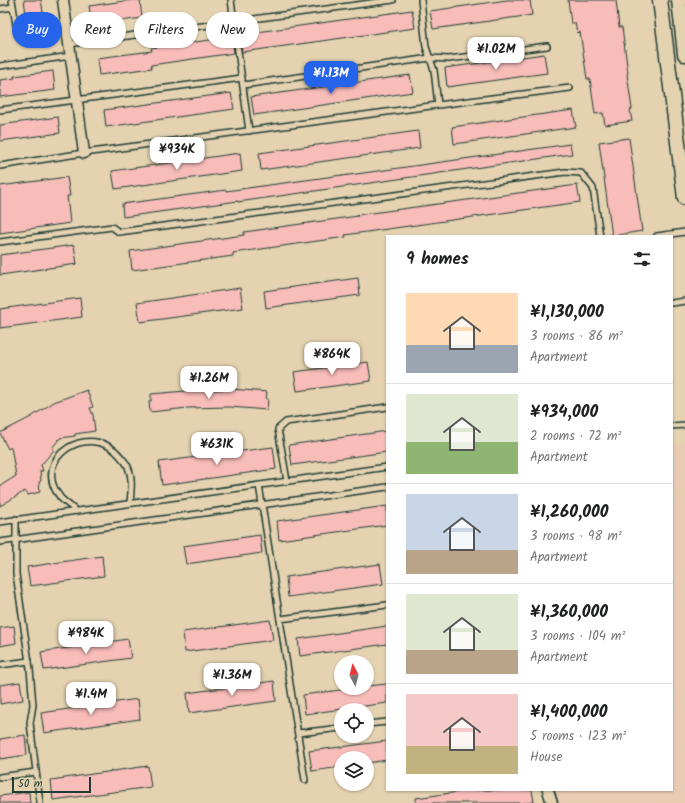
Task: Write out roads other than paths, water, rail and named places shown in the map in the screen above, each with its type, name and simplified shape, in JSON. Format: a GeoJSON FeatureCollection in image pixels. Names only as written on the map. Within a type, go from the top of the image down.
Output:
{"type":"FeatureCollection","features":[{"type":"Feature","properties":{"kind":"street"},"geometry":{"type":"LineString","coordinates":[[63,0],[84,153]]}},
{"type":"Feature","properties":{"kind":"street"},"geometry":{"type":"LineString","coordinates":[[660,0],[685,198]]}},
{"type":"Feature","properties":{"kind":"street"},"geometry":{"type":"LineString","coordinates":[[679,0],[685,54]]}},
{"type":"Feature","properties":{"kind":"street"},"geometry":{"type":"LineString","coordinates":[[548,791],[552,803]]}},
{"type":"Feature","properties":{"kind":"lane"},"geometry":{"type":"LineString","coordinates":[[12,0],[16,25],[24,30],[67,26]]}},
{"type":"Feature","properties":{"kind":"lane"},"geometry":{"type":"LineString","coordinates":[[231,0],[233,12]]}},
{"type":"Feature","properties":{"kind":"lane"},"geometry":{"type":"LineString","coordinates":[[259,19],[393,0]]}},
{"type":"Feature","properties":{"kind":"lane"},"geometry":{"type":"LineString","coordinates":[[421,0],[426,47],[434,70],[438,105]]}},
{"type":"Feature","properties":{"kind":"lane"},"geometry":{"type":"LineString","coordinates":[[0,9],[13,7]]}},
{"type":"Feature","properties":{"kind":"lane"},"geometry":{"type":"LineString","coordinates":[[69,44],[206,26]]}},
{"type":"Feature","properties":{"kind":"lane"},"geometry":{"type":"LineString","coordinates":[[243,85],[430,58],[449,59],[547,46]]}},
{"type":"Feature","properties":{"kind":"lane"},"geometry":{"type":"LineString","coordinates":[[238,48],[249,131]]}},
{"type":"Feature","properties":{"kind":"lane"},"geometry":{"type":"LineString","coordinates":[[0,66],[71,56]]}},
{"type":"Feature","properties":{"kind":"lane"},"geometry":{"type":"LineString","coordinates":[[0,110],[242,78]]}},
{"type":"Feature","properties":{"kind":"lane"},"geometry":{"type":"LineString","coordinates":[[0,166],[84,153],[570,88]]}},
{"type":"Feature","properties":{"kind":"lane"},"geometry":{"type":"LineString","coordinates":[[0,242],[112,227],[120,232],[565,172],[581,173],[593,188],[600,235]]}},
{"type":"Feature","properties":{"kind":"lane"},"geometry":{"type":"LineString","coordinates":[[663,235],[685,232]]}},
{"type":"Feature","properties":{"kind":"lane"},"geometry":{"type":"LineString","coordinates":[[673,303],[685,301]]}},
{"type":"Feature","properties":{"kind":"lane"},"geometry":{"type":"LineString","coordinates":[[287,481],[278,429],[286,422],[386,407]]}},
{"type":"Feature","properties":{"kind":"lane"},"geometry":{"type":"LineString","coordinates":[[673,426],[685,425]]}},
{"type":"Feature","properties":{"kind":"lane"},"geometry":{"type":"LineString","coordinates":[[76,510],[61,498],[54,488],[52,478],[53,467],[60,455],[69,447],[79,443],[100,442],[116,451],[128,467],[132,484],[130,503]]}},
{"type":"Feature","properties":{"kind":"lane"},"geometry":{"type":"LineString","coordinates":[[0,522],[259,484],[386,468]]}},
{"type":"Feature","properties":{"kind":"lane"},"geometry":{"type":"LineString","coordinates":[[259,484],[305,780]]}},
{"type":"Feature","properties":{"kind":"lane"},"geometry":{"type":"LineString","coordinates":[[0,542],[386,488]]}},
{"type":"Feature","properties":{"kind":"lane"},"geometry":{"type":"LineString","coordinates":[[16,519],[16,574],[29,661],[33,705],[30,723],[40,803]]}},
{"type":"Feature","properties":{"kind":"lane"},"geometry":{"type":"LineString","coordinates":[[280,619],[386,605]]}},
{"type":"Feature","properties":{"kind":"lane"},"geometry":{"type":"LineString","coordinates":[[0,665],[29,661]]}},
{"type":"Feature","properties":{"kind":"lane"},"geometry":{"type":"LineString","coordinates":[[374,723],[386,722]]}},
{"type":"Feature","properties":{"kind":"lane"},"geometry":{"type":"LineString","coordinates":[[298,733],[334,729]]}},
{"type":"Feature","properties":{"kind":"lane"},"geometry":{"type":"LineString","coordinates":[[0,777],[36,772]]}}]}
